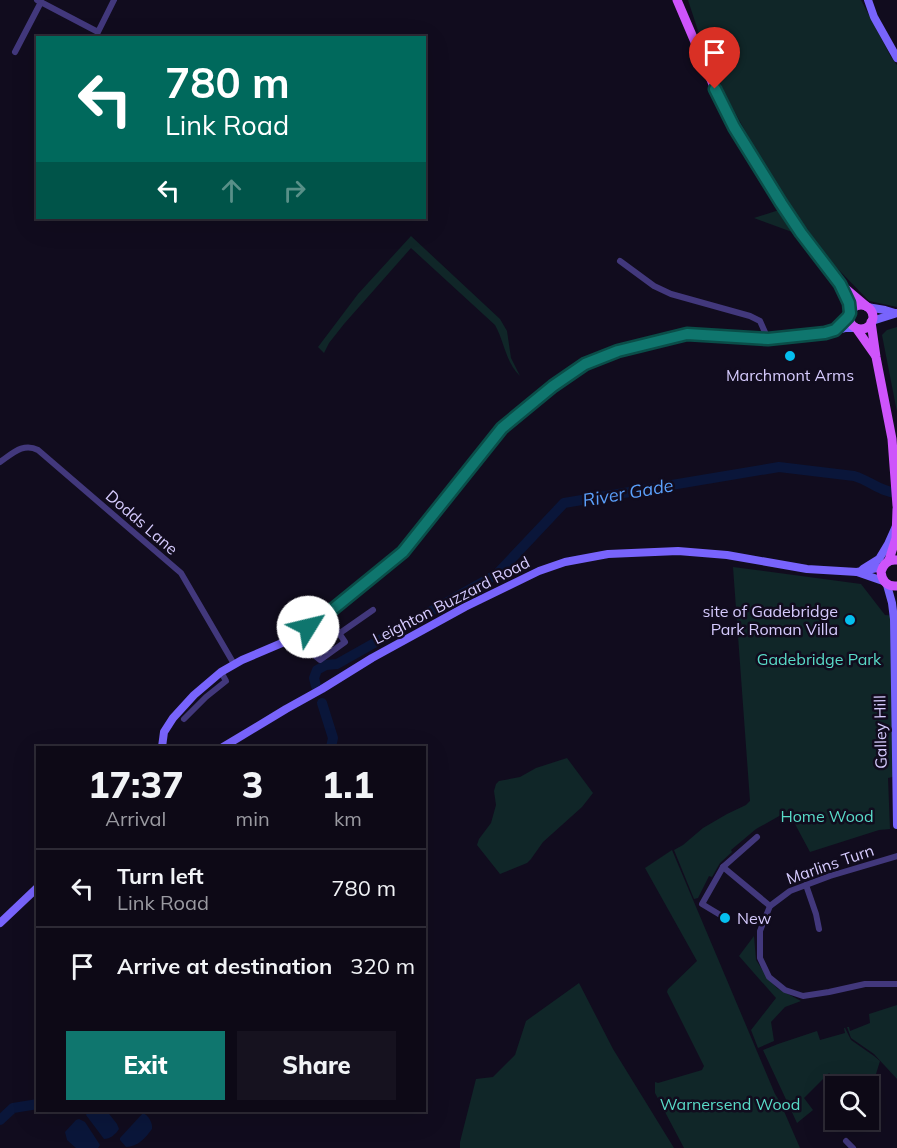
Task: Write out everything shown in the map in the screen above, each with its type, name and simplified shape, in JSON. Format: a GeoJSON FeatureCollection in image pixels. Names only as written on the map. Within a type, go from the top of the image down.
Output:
{"type":"FeatureCollection","features":[{"type":"Feature","properties":{"kind":"main road"},"geometry":{"type":"LineString","coordinates":[[677,0],[734,127],[789,215],[840,284],[848,300],[850,322],[876,357]]}},
{"type":"Feature","properties":{"kind":"main road"},"geometry":{"type":"LineString","coordinates":[[840,284],[871,311],[876,357],[892,439],[897,507],[896,541],[889,563],[881,572],[889,584]]}},
{"type":"Feature","properties":{"kind":"main road"},"geometry":{"type":"LineString","coordinates":[[849,313],[856,306],[866,306]]}},
{"type":"Feature","properties":{"kind":"main road"},"geometry":{"type":"LineString","coordinates":[[856,328],[865,328],[872,321]]}},
{"type":"Feature","properties":{"kind":"street"},"geometry":{"type":"LineString","coordinates":[[15,52],[39,1],[96,35],[114,0]]}},
{"type":"Feature","properties":{"kind":"street"},"geometry":{"type":"LineString","coordinates":[[868,0],[874,17],[897,58]]}},
{"type":"Feature","properties":{"kind":"street"},"geometry":{"type":"LineString","coordinates":[[620,261],[654,286],[672,294],[750,316],[760,321],[768,339]]}},
{"type":"Feature","properties":{"kind":"street"},"geometry":{"type":"LineString","coordinates":[[866,306],[896,313]]}},
{"type":"Feature","properties":{"kind":"street"},"geometry":{"type":"LineString","coordinates":[[835,330],[849,313]]}},
{"type":"Feature","properties":{"kind":"street"},"geometry":{"type":"LineString","coordinates":[[872,321],[896,313]]}},
{"type":"Feature","properties":{"kind":"street"},"geometry":{"type":"LineString","coordinates":[[162,746],[164,732],[173,718],[194,695],[221,672],[289,640],[327,614],[403,552],[502,428],[553,386],[585,364],[618,351],[687,334],[768,339],[856,328]]}},
{"type":"Feature","properties":{"kind":"street","name":"Dodds Lane"},"geometry":{"type":"LineString","coordinates":[[0,462],[22,448],[32,447],[38,450],[172,565],[181,573],[234,664]]}},
{"type":"Feature","properties":{"kind":"street"},"geometry":{"type":"LineString","coordinates":[[857,572],[879,559],[897,524]]}},
{"type":"Feature","properties":{"kind":"street","name":"Leighton Buzzard Road"},"geometry":{"type":"LineString","coordinates":[[225,746],[322,690],[372,658],[455,612],[539,571],[565,562],[608,554],[678,551],[727,555],[807,569],[857,572],[889,584]]}},
{"type":"Feature","properties":{"kind":"street","name":"Leighton Buzzard Road"},"geometry":{"type":"LineString","coordinates":[[857,572],[889,563]]}},
{"type":"Feature","properties":{"kind":"street","name":"Galley Hill"},"geometry":{"type":"LineString","coordinates":[[889,584],[894,619],[897,825]]}},
{"type":"Feature","properties":{"kind":"street","name":"Galley Hill"},"geometry":{"type":"LineString","coordinates":[[892,603],[897,592]]}},
{"type":"Feature","properties":{"kind":"street"},"geometry":{"type":"LineString","coordinates":[[340,633],[373,609]]}},
{"type":"Feature","properties":{"kind":"street"},"geometry":{"type":"LineString","coordinates":[[309,651],[320,660],[345,642],[327,614]]}},
{"type":"Feature","properties":{"kind":"street"},"geometry":{"type":"LineString","coordinates":[[184,719],[226,681],[221,672]]}},
{"type":"Feature","properties":{"kind":"street"},"geometry":{"type":"LineString","coordinates":[[722,916],[702,904],[723,867],[757,837]]}},
{"type":"Feature","properties":{"kind":"street","name":"Marlins Turn"},"geometry":{"type":"LineString","coordinates":[[770,906],[790,891],[830,876],[897,856]]}},
{"type":"Feature","properties":{"kind":"street"},"geometry":{"type":"LineString","coordinates":[[723,867],[770,906],[760,931],[760,958],[769,977],[785,990],[802,996],[865,984],[897,984]]}},
{"type":"Feature","properties":{"kind":"street"},"geometry":{"type":"LineString","coordinates":[[806,885],[819,929]]}},
{"type":"Feature","properties":{"kind":"street"},"geometry":{"type":"LineString","coordinates":[[0,923],[36,889]]}},
{"type":"Feature","properties":{"kind":"street"},"geometry":{"type":"LineString","coordinates":[[846,1141],[853,1148]]}},
{"type":"Feature","properties":{"kind":"green space"},"geometry":{"type":"Polygon","coordinates":[[[688,0],[861,0],[897,65],[897,307],[869,301],[836,267],[795,213],[726,96],[702,43],[688,0]]]}},
{"type":"Feature","properties":{"kind":"green space"},"geometry":{"type":"Polygon","coordinates":[[[779,210],[792,232],[754,218],[779,210]]]}},
{"type":"Feature","properties":{"kind":"green space"},"geometry":{"type":"Polygon","coordinates":[[[411,236],[500,319],[507,331],[511,358],[520,376],[508,358],[495,325],[411,248],[344,324],[324,353],[318,347],[358,294],[411,236]]]}},
{"type":"Feature","properties":{"kind":"green space"},"geometry":{"type":"Polygon","coordinates":[[[897,327],[897,412],[882,335],[887,330],[897,327]]]}},
{"type":"Feature","properties":{"kind":"green space","name":"Gadebridge Park"},"geometry":{"type":"Polygon","coordinates":[[[733,567],[861,584],[885,615],[897,616],[897,776],[888,778],[890,829],[879,830],[810,852],[788,811],[756,829],[731,850],[732,852],[720,863],[712,877],[709,876],[698,898],[694,899],[674,850],[703,828],[750,801],[733,567]]]}},
{"type":"Feature","properties":{"kind":"green space"},"geometry":{"type":"Polygon","coordinates":[[[567,758],[593,793],[582,807],[543,842],[527,863],[500,874],[477,845],[491,823],[496,805],[494,791],[496,784],[567,758]]]}},
{"type":"Feature","properties":{"kind":"green space","name":"Warnersend Wood"},"geometry":{"type":"Polygon","coordinates":[[[672,850],[800,1148],[684,1148],[655,1093],[655,1082],[702,1070],[704,1066],[667,992],[697,961],[645,868],[672,850]]]}},
{"type":"Feature","properties":{"kind":"green space"},"geometry":{"type":"Polygon","coordinates":[[[754,936],[756,960],[769,980],[777,988],[801,1001],[785,1007],[771,1022],[774,1041],[758,1048],[751,1030],[776,998],[739,956],[754,936]]]}},
{"type":"Feature","properties":{"kind":"green space"},"geometry":{"type":"Polygon","coordinates":[[[579,983],[613,1049],[674,1148],[460,1148],[476,1079],[493,1077],[515,1055],[526,1021],[579,983]]]}},
{"type":"Feature","properties":{"kind":"green space"},"geometry":{"type":"Polygon","coordinates":[[[897,1005],[897,1079],[874,1054],[851,1038],[847,1027],[850,1031],[870,1023],[869,1014],[897,1005]]]}},
{"type":"Feature","properties":{"kind":"green space"},"geometry":{"type":"Polygon","coordinates":[[[844,1028],[851,1040],[880,1061],[876,1074],[874,1076],[832,1076],[829,1073],[804,1098],[813,1110],[797,1123],[763,1050],[817,1031],[820,1040],[845,1033],[844,1028]]]}},
{"type":"Feature","properties":{"kind":"water"},"geometry":{"type":"Polygon","coordinates":[[[87,1112],[108,1112],[119,1129],[113,1136],[104,1139],[86,1115],[87,1112]]]}},
{"type":"Feature","properties":{"kind":"water"},"geometry":{"type":"Polygon","coordinates":[[[143,1113],[150,1120],[152,1129],[138,1143],[126,1147],[120,1138],[143,1113]]]}},
{"type":"Feature","properties":{"kind":"water"},"geometry":{"type":"Polygon","coordinates":[[[79,1119],[85,1122],[100,1145],[98,1148],[76,1148],[67,1140],[65,1132],[79,1119]]]}},
{"type":"Feature","properties":{"kind":"waterway","name":"River Gade"},"geometry":{"type":"LineString","coordinates":[[316,686],[314,678],[317,670],[326,665],[337,664],[497,574],[564,503],[779,467],[854,476],[897,493]]}},
{"type":"Feature","properties":{"kind":"waterway","name":"River Gade"},"geometry":{"type":"LineString","coordinates":[[322,703],[333,738],[331,746]]}},
{"type":"Feature","properties":{"kind":"waterway","name":"River Gade"},"geometry":{"type":"LineString","coordinates":[[0,1120],[13,1108],[36,1104]]}},
{"type":"Feature","properties":{"kind":"place","name":"Marchmont Arms"},"geometry":{"type":"Point","coordinates":[790,356]}},
{"type":"Feature","properties":{"kind":"place","name":"site of Gadebridge Park Roman Villa"},"geometry":{"type":"Point","coordinates":[850,620]}},
{"type":"Feature","properties":{"kind":"place","name":"New"},"geometry":{"type":"Point","coordinates":[725,918]}},
{"type":"Feature","properties":{"kind":"route"},"geometry":{"type":"LineString","coordinates":[[308,627],[403,552],[502,428],[553,386],[585,364],[618,351],[687,334],[768,339],[825,333],[835,330],[848,317],[849,303],[840,284],[781,203],[734,127],[715,89]]}},
{"type":"Feature","properties":{"kind":"park label","name":"Home Wood"},"geometry":{"type":"Point","coordinates":[827,816]}}]}
